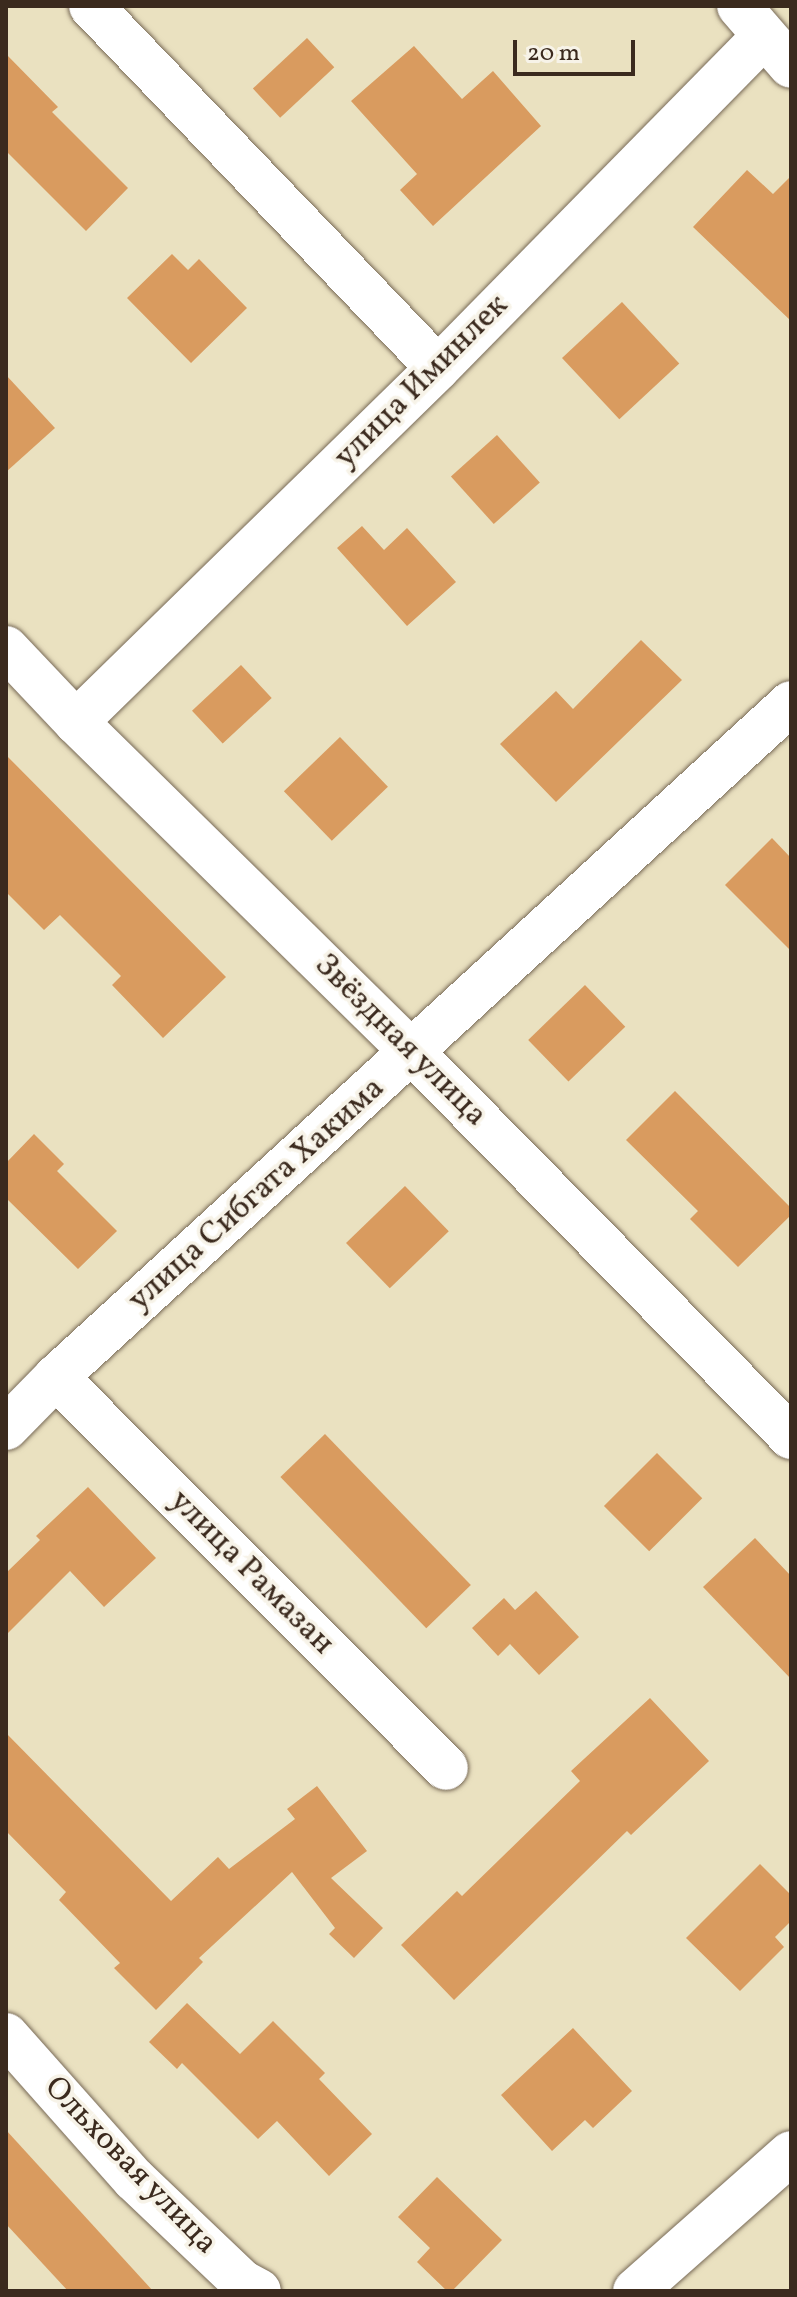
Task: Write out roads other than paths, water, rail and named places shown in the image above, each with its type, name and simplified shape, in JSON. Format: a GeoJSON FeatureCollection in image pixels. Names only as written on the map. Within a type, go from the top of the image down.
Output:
{"type":"FeatureCollection","features":[{"type":"Feature","properties":{"kind":"street"},"geometry":{"type":"LineString","coordinates":[[91,6],[438,368]]}},
{"type":"Feature","properties":{"kind":"street","name":"улица Иминлек"},"geometry":{"type":"LineString","coordinates":[[76,722],[438,368],[765,36]]}},
{"type":"Feature","properties":{"kind":"street","name":"Звёздная улица"},"geometry":{"type":"LineString","coordinates":[[6,648],[76,722],[413,1053],[791,1437]]}},
{"type":"Feature","properties":{"kind":"street","name":"улица Сибгата Хакима"},"geometry":{"type":"LineString","coordinates":[[12,1409],[56,1377],[785,721]]}},
{"type":"Feature","properties":{"kind":"street","name":"улица Рамазан"},"geometry":{"type":"LineString","coordinates":[[56,1377],[446,1768]]}},
{"type":"Feature","properties":{"kind":"street","name":"Ольховая улица"},"geometry":{"type":"LineString","coordinates":[[6,2035],[134,2179],[242,2282],[259,2291]]}},
{"type":"Feature","properties":{"kind":"street"},"geometry":{"type":"LineString","coordinates":[[635,2291],[791,2153]]}}]}
